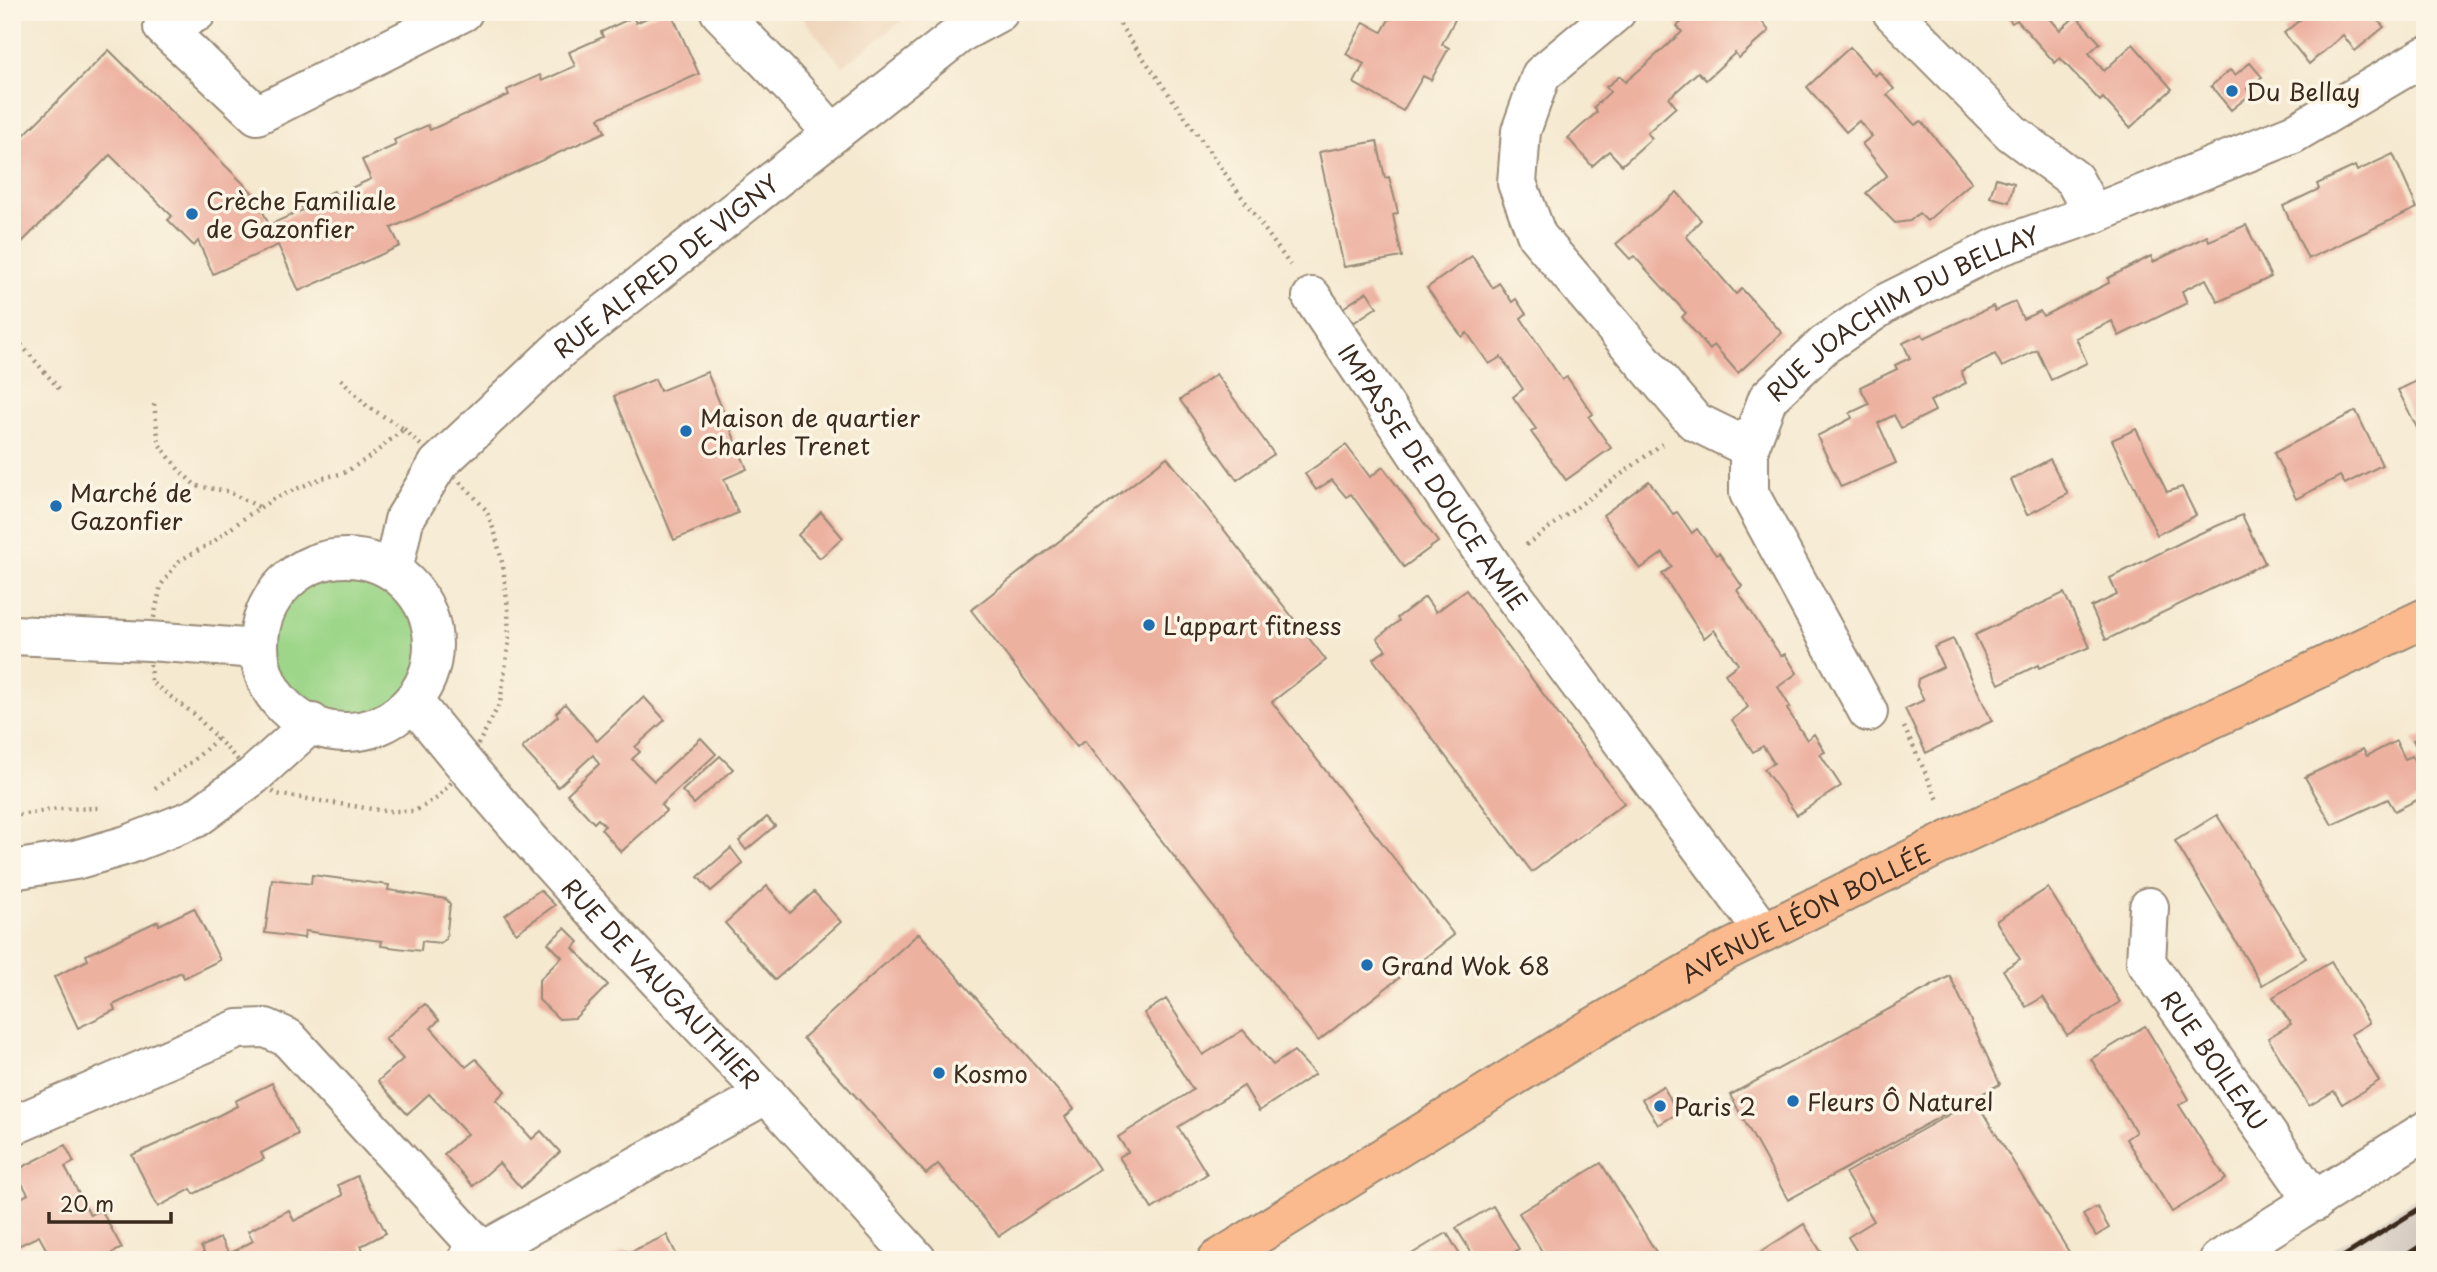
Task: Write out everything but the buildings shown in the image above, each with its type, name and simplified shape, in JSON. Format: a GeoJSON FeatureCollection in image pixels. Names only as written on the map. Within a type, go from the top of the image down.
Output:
{"type":"FeatureCollection","features":[{"type":"Feature","properties":{"kind":"main road","name":"AVENUE LÉON BOLLÉE"},"geometry":{"type":"LineString","coordinates":[[1217,1260],[1612,1016],[1711,959],[1956,837],[2425,618]]}},
{"type":"Feature","properties":{"kind":"street"},"geometry":{"type":"LineString","coordinates":[[169,17],[257,115],[463,12]]}},
{"type":"Feature","properties":{"kind":"street"},"geometry":{"type":"LineString","coordinates":[[720,12],[832,133]]}},
{"type":"Feature","properties":{"kind":"street","name":"RUE ALFRED DE VIGNY"},"geometry":{"type":"LineString","coordinates":[[393,571],[404,520],[438,464],[561,348],[962,32],[999,12]]}},
{"type":"Feature","properties":{"kind":"street"},"geometry":{"type":"LineString","coordinates":[[1616,12],[1541,75],[1521,131],[1517,183],[1537,236],[1694,421],[1749,448]]}},
{"type":"Feature","properties":{"kind":"street"},"geometry":{"type":"LineString","coordinates":[[1892,12],[2012,132],[2074,179],[2093,214]]}},
{"type":"Feature","properties":{"kind":"street","name":"RUE JOACHIM DU BELLAY"},"geometry":{"type":"LineString","coordinates":[[1868,712],[1749,493],[1749,448],[1768,398],[1824,345],[1886,303],[1998,247],[2093,214],[2292,134],[2425,56]]}},
{"type":"Feature","properties":{"kind":"street","name":"IMPASSE DE DOUCE AMIE"},"geometry":{"type":"LineString","coordinates":[[1312,297],[1494,569],[1764,932]]}},
{"type":"Feature","properties":{"kind":"street"},"geometry":{"type":"LineString","coordinates":[[353,557],[393,571],[423,603],[431,626],[433,655],[428,676],[413,701],[382,725],[362,730],[333,731],[296,716],[276,697],[262,669],[258,649],[262,617],[277,591],[301,569],[321,561],[353,557]]}},
{"type":"Feature","properties":{"kind":"street"},"geometry":{"type":"LineString","coordinates":[[12,635],[258,649]]}},
{"type":"Feature","properties":{"kind":"street","name":"RUE DE VAUGAUTHIER"},"geometry":{"type":"LineString","coordinates":[[413,701],[474,777],[917,1260]]}},
{"type":"Feature","properties":{"kind":"street"},"geometry":{"type":"LineString","coordinates":[[12,870],[88,856],[127,845],[196,818],[253,776],[312,723]]}},
{"type":"Feature","properties":{"kind":"street","name":"RUE BOILEAU"},"geometry":{"type":"LineString","coordinates":[[2149,907],[2146,962],[2315,1202]]}},
{"type":"Feature","properties":{"kind":"street"},"geometry":{"type":"LineString","coordinates":[[12,1126],[238,1029],[266,1028],[288,1038],[475,1256],[767,1094]]}},
{"type":"Feature","properties":{"kind":"street"},"geometry":{"type":"LineString","coordinates":[[2219,1260],[2425,1132]]}},
{"type":"Feature","properties":{"kind":"path"},"geometry":{"type":"LineString","coordinates":[[1113,12],[1312,297]]}},
{"type":"Feature","properties":{"kind":"path"},"geometry":{"type":"LineString","coordinates":[[12,334],[60,390]]}},
{"type":"Feature","properties":{"kind":"path"},"geometry":{"type":"LineString","coordinates":[[341,379],[367,406],[404,429],[471,493]]}},
{"type":"Feature","properties":{"kind":"path"},"geometry":{"type":"LineString","coordinates":[[154,404],[159,444],[195,486],[227,491],[260,507]]}},
{"type":"Feature","properties":{"kind":"path"},"geometry":{"type":"LineString","coordinates":[[1494,569],[1694,421]]}},
{"type":"Feature","properties":{"kind":"path"},"geometry":{"type":"LineString","coordinates":[[149,641],[161,585],[179,561],[213,542],[260,507],[322,478],[344,473],[371,456],[404,429]]}},
{"type":"Feature","properties":{"kind":"path"},"geometry":{"type":"LineString","coordinates":[[1868,712],[1894,706],[1956,837]]}},
{"type":"Feature","properties":{"kind":"path"},"geometry":{"type":"LineString","coordinates":[[151,792],[194,760],[217,738]]}},
{"type":"Feature","properties":{"kind":"path"},"geometry":{"type":"LineString","coordinates":[[12,816],[58,809],[102,808]]}},
{"type":"Feature","properties":{"kind":"shaded area"},"geometry":{"type":"Polygon","coordinates":[[[797,12],[913,12],[843,66],[797,12]]]}},
{"type":"Feature","properties":{"kind":"shaded area"},"geometry":{"type":"Polygon","coordinates":[[[2425,1192],[2425,1254],[2416,1260],[2315,1260],[2425,1192]]]}},
{"type":"Feature","properties":{"kind":"green space"},"geometry":{"type":"Polygon","coordinates":[[[346,558],[379,565],[407,584],[426,612],[433,645],[426,678],[407,706],[379,725],[346,732],[313,725],[285,706],[266,678],[259,645],[266,612],[285,584],[313,565],[346,558]]]}},
{"type":"Feature","properties":{"kind":"railway"},"geometry":{"type":"LineString","coordinates":[[2338,1260],[2425,1205]]}},
{"type":"Feature","properties":{"kind":"railway"},"geometry":{"type":"LineString","coordinates":[[2399,1260],[2425,1243]]}},
{"type":"Feature","properties":{"kind":"place","name":"Du Bellay"},"geometry":{"type":"Point","coordinates":[2232,91]}},
{"type":"Feature","properties":{"kind":"place","name":"Crèche Familiale de Gazonfier"},"geometry":{"type":"Point","coordinates":[192,214]}},
{"type":"Feature","properties":{"kind":"place","name":"Maison de quartier Charles Trenet"},"geometry":{"type":"Point","coordinates":[686,431]}},
{"type":"Feature","properties":{"kind":"place","name":"Marché de Gazonfier"},"geometry":{"type":"Point","coordinates":[56,506]}},
{"type":"Feature","properties":{"kind":"place","name":"L'appart fitness"},"geometry":{"type":"Point","coordinates":[1149,625]}},
{"type":"Feature","properties":{"kind":"place","name":"Grand Wok 68"},"geometry":{"type":"Point","coordinates":[1367,965]}},
{"type":"Feature","properties":{"kind":"place","name":"Kosmo"},"geometry":{"type":"Point","coordinates":[939,1073]}},
{"type":"Feature","properties":{"kind":"place","name":"Fleurs Ô Naturel"},"geometry":{"type":"Point","coordinates":[1793,1101]}},
{"type":"Feature","properties":{"kind":"place","name":"Paris 2"},"geometry":{"type":"Point","coordinates":[1660,1106]}}]}
